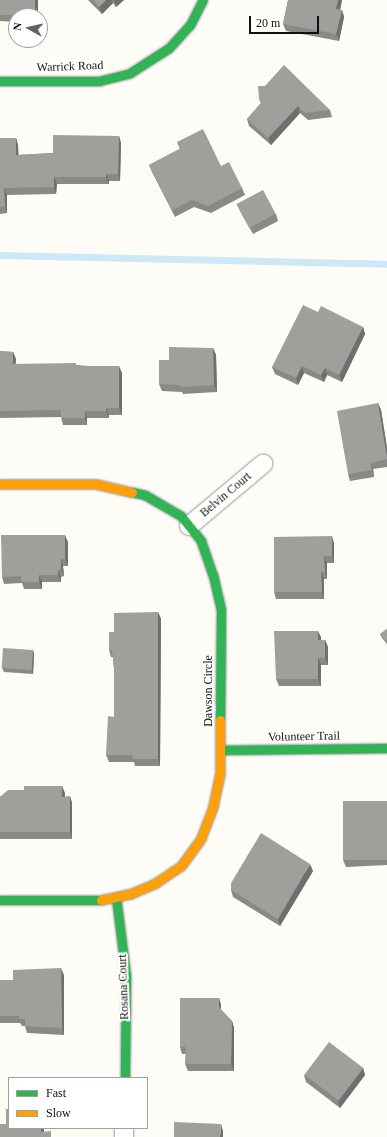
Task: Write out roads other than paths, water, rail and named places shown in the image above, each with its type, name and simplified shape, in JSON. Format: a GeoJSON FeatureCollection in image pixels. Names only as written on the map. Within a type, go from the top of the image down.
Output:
{"type":"FeatureCollection","features":[{"type":"Feature","properties":{"kind":"street","name":"Warrick Road"},"geometry":{"type":"LineString","coordinates":[[0,81],[99,81],[130,73],[169,48],[190,25],[204,0]]}},
{"type":"Feature","properties":{"kind":"street","name":"Belvin Court"},"geometry":{"type":"LineString","coordinates":[[189,526],[263,464]]}},
{"type":"Feature","properties":{"kind":"street","name":"Dawson Circle"},"geometry":{"type":"LineString","coordinates":[[0,484],[96,484],[145,495],[181,516],[201,541],[214,575],[221,610],[220,774],[213,806],[201,838],[181,866],[154,884],[130,894],[116,897],[99,900],[0,900]]}},
{"type":"Feature","properties":{"kind":"street","name":"Volunteer Trail"},"geometry":{"type":"LineString","coordinates":[[221,750],[387,748]]}},
{"type":"Feature","properties":{"kind":"street","name":"Rosana Court"},"geometry":{"type":"LineString","coordinates":[[116,897],[126,976],[125,1077]]}},
{"type":"Feature","properties":{"kind":"waterway"},"geometry":{"type":"LineString","coordinates":[[0,255],[387,264]]}}]}
